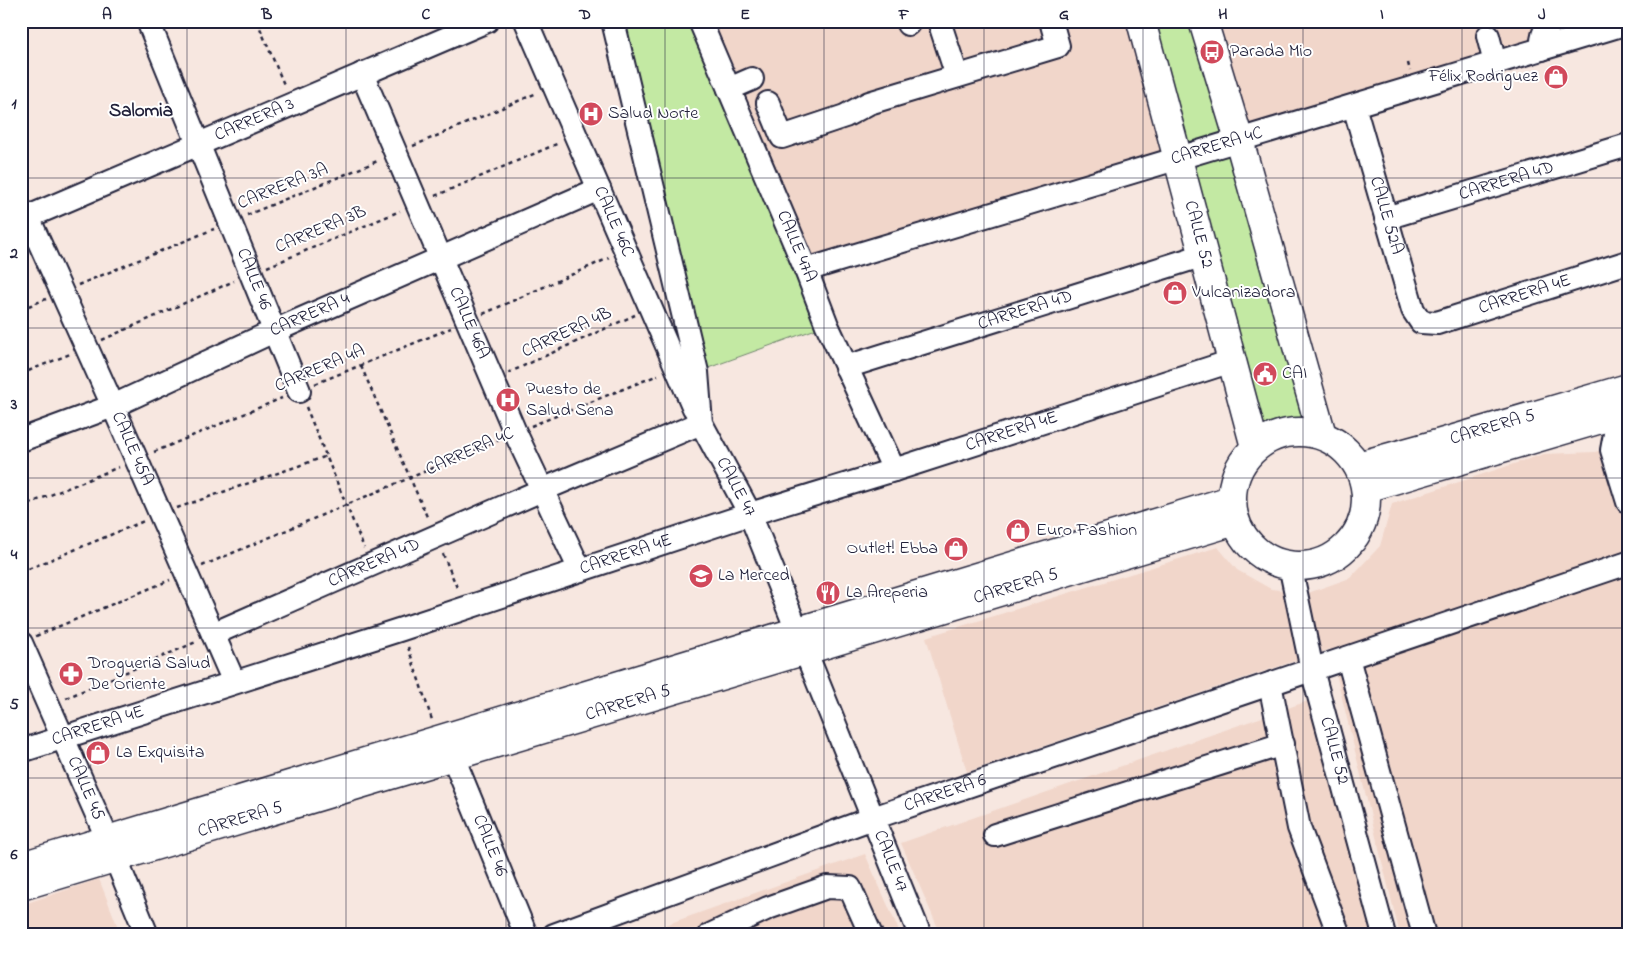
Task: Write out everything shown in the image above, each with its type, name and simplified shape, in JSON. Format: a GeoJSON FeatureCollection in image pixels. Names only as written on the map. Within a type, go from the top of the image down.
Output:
{"type":"FeatureCollection","features":[{"type":"Feature","properties":{"kind":"main road","name":"CALLE 52"},"geometry":{"type":"LineString","coordinates":[[1141,21],[1255,447]]}},
{"type":"Feature","properties":{"kind":"main road"},"geometry":{"type":"LineString","coordinates":[[1203,21],[1322,435]]}},
{"type":"Feature","properties":{"kind":"main road","name":"CARRERA 5"},"geometry":{"type":"LineString","coordinates":[[1362,477],[1622,401]]}},
{"type":"Feature","properties":{"kind":"main road"},"geometry":{"type":"LineString","coordinates":[[1286,432],[1322,435],[1336,442],[1348,452],[1362,477],[1367,502],[1363,522],[1353,540],[1343,550],[1318,564],[1290,566],[1276,562],[1257,551],[1242,534],[1233,510],[1233,485],[1238,471],[1245,458],[1255,447],[1270,438],[1286,432]]}},
{"type":"Feature","properties":{"kind":"main road","name":"CARRERA 5"},"geometry":{"type":"LineString","coordinates":[[21,886],[112,849],[1233,510]]}},
{"type":"Feature","properties":{"kind":"main road","name":"CARRERA 5"},"geometry":{"type":"LineString","coordinates":[[21,866],[112,849],[453,757],[801,641]]}},
{"type":"Feature","properties":{"kind":"street","name":"CALLE 46"},"geometry":{"type":"LineString","coordinates":[[148,21],[300,391]]}},
{"type":"Feature","properties":{"kind":"street","name":"CARRERA 3"},"geometry":{"type":"LineString","coordinates":[[24,218],[487,21]]}},
{"type":"Feature","properties":{"kind":"street","name":"CALLE 46C"},"geometry":{"type":"LineString","coordinates":[[526,21],[701,423]]}},
{"type":"Feature","properties":{"kind":"street","name":"CALLE 47"},"geometry":{"type":"LineString","coordinates":[[613,21],[697,372],[701,423],[750,514],[920,935]]}},
{"type":"Feature","properties":{"kind":"street","name":"CALLE 47A"},"geometry":{"type":"LineString","coordinates":[[700,21],[806,270],[827,325],[894,470]]}},
{"type":"Feature","properties":{"kind":"street"},"geometry":{"type":"LineString","coordinates":[[940,21],[958,76]]}},
{"type":"Feature","properties":{"kind":"street"},"geometry":{"type":"LineString","coordinates":[[768,103],[782,137],[845,116],[870,103],[1058,46],[1051,21]]}},
{"type":"Feature","properties":{"kind":"street"},"geometry":{"type":"LineString","coordinates":[[1542,49],[1541,39],[1545,30],[1552,22],[1557,21]]}},
{"type":"Feature","properties":{"kind":"street","name":"CARRERA 4C"},"geometry":{"type":"LineString","coordinates":[[806,270],[1628,24]]}},
{"type":"Feature","properties":{"kind":"street"},"geometry":{"type":"LineString","coordinates":[[1488,36],[1495,63]]}},
{"type":"Feature","properties":{"kind":"street","name":"CALLE 46A"},"geometry":{"type":"LineString","coordinates":[[362,74],[515,432],[580,570]]}},
{"type":"Feature","properties":{"kind":"street"},"geometry":{"type":"LineString","coordinates":[[729,89],[752,79]]}},
{"type":"Feature","properties":{"kind":"street","name":"CALLE 52A"},"geometry":{"type":"LineString","coordinates":[[1354,106],[1413,310],[1421,322]]}},
{"type":"Feature","properties":{"kind":"street","name":"CARRERA 4D"},"geometry":{"type":"LineString","coordinates":[[1386,218],[1628,145]]}},
{"type":"Feature","properties":{"kind":"street","name":"CARRERA 4"},"geometry":{"type":"LineString","coordinates":[[21,440],[113,406],[274,331],[599,189]]}},
{"type":"Feature","properties":{"kind":"street","name":"CALLE 45A"},"geometry":{"type":"LineString","coordinates":[[24,218],[62,292],[234,682]]}},
{"type":"Feature","properties":{"kind":"street","name":"CARRERA 4D"},"geometry":{"type":"LineString","coordinates":[[846,367],[1204,255]]}},
{"type":"Feature","properties":{"kind":"street","name":"CARRERA 4E"},"geometry":{"type":"LineString","coordinates":[[1421,322],[1437,323],[1628,262]]}},
{"type":"Feature","properties":{"kind":"street","name":"CARRERA 4E"},"geometry":{"type":"LineString","coordinates":[[21,751],[402,629],[750,514],[894,470],[1232,361]]}},
{"type":"Feature","properties":{"kind":"street"},"geometry":{"type":"LineString","coordinates":[[1622,401],[1612,450],[1628,502]]}},
{"type":"Feature","properties":{"kind":"street","name":"CARRERA 4D"},"geometry":{"type":"LineString","coordinates":[[213,634],[542,490],[701,423]]}},
{"type":"Feature","properties":{"kind":"street","name":"CARRERA 6"},"geometry":{"type":"LineString","coordinates":[[554,935],[872,818],[1628,563]]}},
{"type":"Feature","properties":{"kind":"street","name":"CALLE 52"},"geometry":{"type":"LineString","coordinates":[[1290,566],[1312,670],[1384,935]]}},
{"type":"Feature","properties":{"kind":"street","name":"CALLE 45"},"geometry":{"type":"LineString","coordinates":[[21,643],[112,849],[147,935]]}},
{"type":"Feature","properties":{"kind":"street"},"geometry":{"type":"LineString","coordinates":[[1348,658],[1424,935]]}},
{"type":"Feature","properties":{"kind":"street"},"geometry":{"type":"LineString","coordinates":[[1270,684],[1299,828],[1339,935]]}},
{"type":"Feature","properties":{"kind":"street"},"geometry":{"type":"LineString","coordinates":[[995,835],[1283,744]]}},
{"type":"Feature","properties":{"kind":"street","name":"CALLE 46"},"geometry":{"type":"LineString","coordinates":[[453,757],[526,935]]}},
{"type":"Feature","properties":{"kind":"street"},"geometry":{"type":"LineString","coordinates":[[710,935],[768,908],[827,887],[850,888],[870,935]]}},
{"type":"Feature","properties":{"kind":"path"},"geometry":{"type":"LineString","coordinates":[[257,21],[288,92]]}},
{"type":"Feature","properties":{"kind":"path","name":"CARRERA 3A"},"geometry":{"type":"LineString","coordinates":[[21,309],[396,154],[554,86]]}},
{"type":"Feature","properties":{"kind":"path","name":"CARRERA 3B"},"geometry":{"type":"LineString","coordinates":[[21,374],[86,348],[251,273],[576,135]]}},
{"type":"Feature","properties":{"kind":"path","name":"CARRERA 4A"},"geometry":{"type":"LineString","coordinates":[[21,507],[468,321],[626,250]]}},
{"type":"Feature","properties":{"kind":"path","name":"CARRERA 4B"},"geometry":{"type":"LineString","coordinates":[[493,380],[651,308]]}},
{"type":"Feature","properties":{"kind":"path"},"geometry":{"type":"LineString","coordinates":[[361,365],[411,478],[465,608]]}},
{"type":"Feature","properties":{"kind":"path","name":"CARRERA 4C"},"geometry":{"type":"LineString","coordinates":[[347,505],[515,432],[677,367]]}},
{"type":"Feature","properties":{"kind":"path"},"geometry":{"type":"LineString","coordinates":[[300,391],[372,565]]}},
{"type":"Feature","properties":{"kind":"path"},"geometry":{"type":"LineString","coordinates":[[402,629],[433,722]]}},
{"type":"Feature","properties":{"kind":"path"},"geometry":{"type":"LineString","coordinates":[[49,706],[213,634]]}},
{"type":"Feature","properties":{"kind":"shaded area"},"geometry":{"type":"Polygon","coordinates":[[[700,21],[1141,21],[1178,158],[806,270],[700,21]]]}},
{"type":"Feature","properties":{"kind":"shaded area"},"geometry":{"type":"Polygon","coordinates":[[[1203,21],[1628,21],[1239,140],[1203,21]]]}},
{"type":"Feature","properties":{"kind":"shaded area"},"geometry":{"type":"Polygon","coordinates":[[[1628,442],[1628,935],[1400,935],[1330,649],[967,772],[926,637],[1218,547],[1237,570],[1271,589],[1308,593],[1350,578],[1380,546],[1392,504],[1544,454],[1595,452],[1628,442]]]}},
{"type":"Feature","properties":{"kind":"shaded area"},"geometry":{"type":"Polygon","coordinates":[[[1308,701],[1373,935],[941,935],[901,843],[1308,701]]]}},
{"type":"Feature","properties":{"kind":"shaded area"},"geometry":{"type":"Polygon","coordinates":[[[865,854],[901,935],[637,935],[865,854]]]}},
{"type":"Feature","properties":{"kind":"shaded area"},"geometry":{"type":"Polygon","coordinates":[[[99,879],[121,935],[21,935],[21,905],[99,879]]]}},
{"type":"Feature","properties":{"kind":"green space"},"geometry":{"type":"Polygon","coordinates":[[[613,21],[700,21],[827,325],[697,372],[613,21]]]}},
{"type":"Feature","properties":{"kind":"green space"},"geometry":{"type":"Polygon","coordinates":[[[1141,21],[1203,21],[1322,435],[1295,433],[1279,435],[1255,447],[1141,21]]]}},
{"type":"Feature","properties":{"kind":"place","name":"Parada Mio"},"geometry":{"type":"Point","coordinates":[1212,52]}},
{"type":"Feature","properties":{"kind":"place","name":"Félix Rodriguez"},"geometry":{"type":"Point","coordinates":[1556,77]}},
{"type":"Feature","properties":{"kind":"place","name":"Salud Norte"},"geometry":{"type":"Point","coordinates":[591,114]}},
{"type":"Feature","properties":{"kind":"place","name":"Vulcanizadora"},"geometry":{"type":"Point","coordinates":[1175,293]}},
{"type":"Feature","properties":{"kind":"place","name":"CAI"},"geometry":{"type":"Point","coordinates":[1265,374]}},
{"type":"Feature","properties":{"kind":"place","name":"Puesto de Salud Sena"},"geometry":{"type":"Point","coordinates":[508,400]}},
{"type":"Feature","properties":{"kind":"place","name":"Euro Fashion"},"geometry":{"type":"Point","coordinates":[1018,531]}},
{"type":"Feature","properties":{"kind":"place","name":"Outlet! Ebba"},"geometry":{"type":"Point","coordinates":[956,549]}},
{"type":"Feature","properties":{"kind":"place","name":"La Merced"},"geometry":{"type":"Point","coordinates":[701,576]}},
{"type":"Feature","properties":{"kind":"place","name":"La Areperia"},"geometry":{"type":"Point","coordinates":[828,593]}},
{"type":"Feature","properties":{"kind":"place","name":"Drogueria Salud De Oriente"},"geometry":{"type":"Point","coordinates":[71,674]}},
{"type":"Feature","properties":{"kind":"place","name":"La Exquisita"},"geometry":{"type":"Point","coordinates":[98,753]}},
{"type":"Feature","properties":{"kind":"district","name":"Salomia"},"geometry":{"type":"Point","coordinates":[141,111]}}]}
